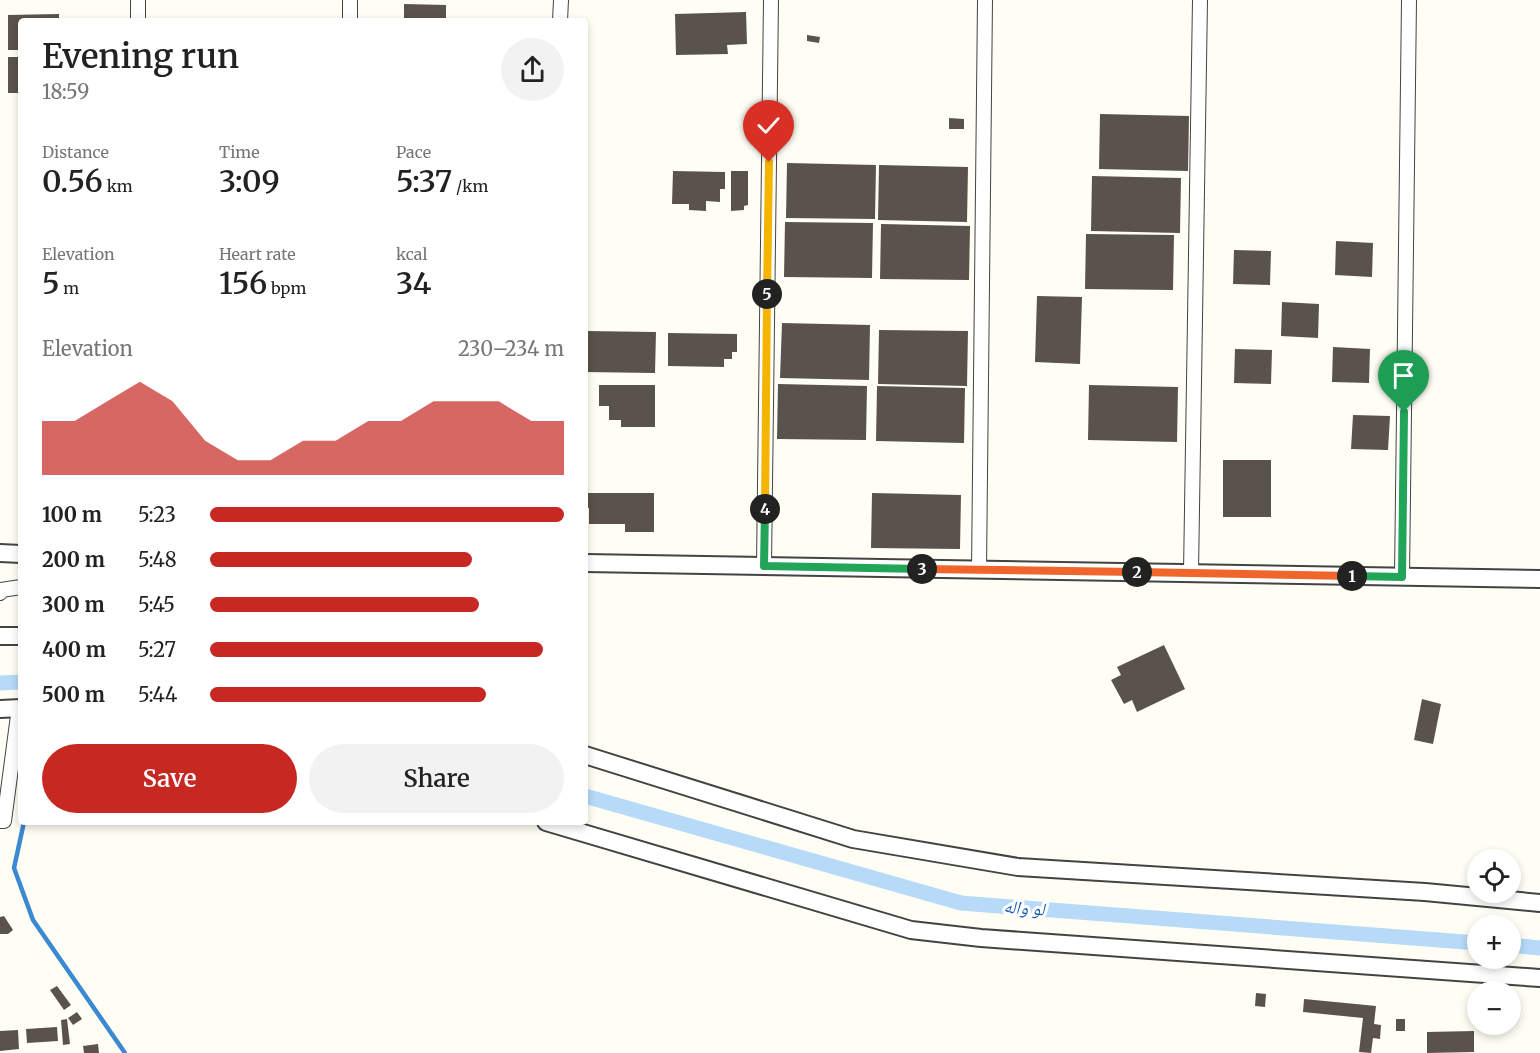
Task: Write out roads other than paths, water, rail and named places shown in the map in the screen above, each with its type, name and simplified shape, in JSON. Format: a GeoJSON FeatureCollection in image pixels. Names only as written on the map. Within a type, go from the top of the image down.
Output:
{"type":"FeatureCollection","features":[{"type":"Feature","properties":{"kind":"street"},"geometry":{"type":"LineString","coordinates":[[138,0],[138,18]]}},
{"type":"Feature","properties":{"kind":"street"},"geometry":{"type":"LineString","coordinates":[[350,0],[350,18]]}},
{"type":"Feature","properties":{"kind":"street"},"geometry":{"type":"LineString","coordinates":[[560,18],[561,0]]}},
{"type":"Feature","properties":{"kind":"street"},"geometry":{"type":"LineString","coordinates":[[764,566],[771,0]]}},
{"type":"Feature","properties":{"kind":"street"},"geometry":{"type":"LineString","coordinates":[[979,570],[985,0]]}},
{"type":"Feature","properties":{"kind":"street"},"geometry":{"type":"LineString","coordinates":[[1191,573],[1200,0]]}},
{"type":"Feature","properties":{"kind":"street"},"geometry":{"type":"LineString","coordinates":[[1402,577],[1409,0]]}},
{"type":"Feature","properties":{"kind":"street"},"geometry":{"type":"LineString","coordinates":[[0,553],[18,554]]}},
{"type":"Feature","properties":{"kind":"street"},"geometry":{"type":"LineString","coordinates":[[588,563],[1540,579]]}},
{"type":"Feature","properties":{"kind":"street"},"geometry":{"type":"LineString","coordinates":[[0,592],[18,587]]}},
{"type":"Feature","properties":{"kind":"street"},"geometry":{"type":"LineString","coordinates":[[0,636],[18,636]]}},
{"type":"Feature","properties":{"kind":"street"},"geometry":{"type":"LineString","coordinates":[[0,709],[18,708]]}},
{"type":"Feature","properties":{"kind":"street"},"geometry":{"type":"LineString","coordinates":[[0,821],[3,821],[18,721]]}},
{"type":"Feature","properties":{"kind":"street"},"geometry":{"type":"LineString","coordinates":[[588,756],[853,839],[1018,867],[1425,892],[1540,903]]}},
{"type":"Feature","properties":{"kind":"street"},"geometry":{"type":"LineString","coordinates":[[556,825],[911,930],[981,938],[1540,978]]}},
{"type":"Feature","properties":{"kind":"waterway","name":"لو واله"},"geometry":{"type":"LineString","coordinates":[[0,683],[18,682]]}},
{"type":"Feature","properties":{"kind":"waterway","name":"لو واله"},"geometry":{"type":"LineString","coordinates":[[588,797],[961,903],[1467,942]]}},
{"type":"Feature","properties":{"kind":"waterway"},"geometry":{"type":"LineString","coordinates":[[23,825],[14,868],[33,920],[125,1053]]}},
{"type":"Feature","properties":{"kind":"waterway","name":"لو واله"},"geometry":{"type":"LineString","coordinates":[[1521,946],[1540,948]]}}]}
